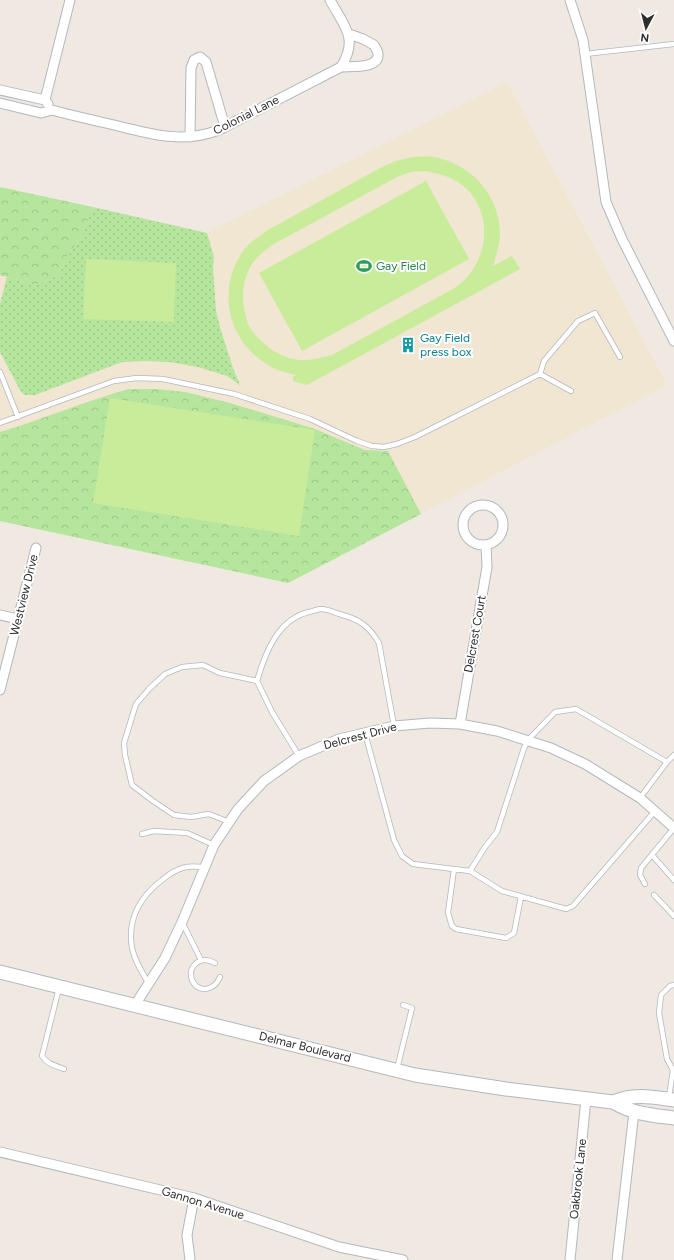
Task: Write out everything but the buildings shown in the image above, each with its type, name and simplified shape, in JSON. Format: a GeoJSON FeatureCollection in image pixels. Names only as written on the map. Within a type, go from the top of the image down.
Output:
{"type":"FeatureCollection","features":[{"type":"Feature","properties":{"kind":"main road","name":"Delmar Boulevard"},"geometry":{"type":"LineString","coordinates":[[0,972],[396,1070],[461,1083],[613,1102],[634,1112],[674,1118]]}},
{"type":"Feature","properties":{"kind":"main road","name":"Delmar Boulevard"},"geometry":{"type":"LineString","coordinates":[[613,1102],[633,1096],[671,1100]]}},
{"type":"Feature","properties":{"kind":"street"},"geometry":{"type":"LineString","coordinates":[[45,100],[70,0]]}},
{"type":"Feature","properties":{"kind":"street"},"geometry":{"type":"LineString","coordinates":[[330,0],[349,34],[349,50],[341,67]]}},
{"type":"Feature","properties":{"kind":"street"},"geometry":{"type":"LineString","coordinates":[[570,0],[583,40],[606,202],[622,239],[674,341]]}},
{"type":"Feature","properties":{"kind":"street","name":"Colonial Lane"},"geometry":{"type":"LineString","coordinates":[[0,103],[41,113],[52,110],[166,137],[206,135],[225,127],[341,67],[370,65],[376,60],[378,54],[374,45],[349,34]]}},
{"type":"Feature","properties":{"kind":"street"},"geometry":{"type":"LineString","coordinates":[[190,137],[191,68],[194,60],[200,57],[206,62],[225,127]]}},
{"type":"Feature","properties":{"kind":"street"},"geometry":{"type":"LineString","coordinates":[[0,90],[45,100],[52,110]]}},
{"type":"Feature","properties":{"kind":"street"},"geometry":{"type":"LineString","coordinates":[[17,107],[20,105],[22,100],[18,94]]}},
{"type":"Feature","properties":{"kind":"street"},"geometry":{"type":"LineString","coordinates":[[483,506],[495,510],[502,520],[501,534],[492,543],[486,545],[473,543],[468,539],[463,527],[466,514],[476,507],[483,506]]}},
{"type":"Feature","properties":{"kind":"street","name":"Delcrest Court"},"geometry":{"type":"LineString","coordinates":[[460,724],[487,566],[486,545]]}},
{"type":"Feature","properties":{"kind":"street","name":"Westview Drive"},"geometry":{"type":"LineString","coordinates":[[0,690],[36,548]]}},
{"type":"Feature","properties":{"kind":"street"},"geometry":{"type":"LineString","coordinates":[[0,615],[18,619]]}},
{"type":"Feature","properties":{"kind":"street","name":"Delcrest Drive"},"geometry":{"type":"LineString","coordinates":[[135,1005],[165,958],[182,922],[214,845],[238,809],[264,781],[299,756],[339,739],[394,726],[430,723],[460,724],[497,731],[551,748],[585,764],[640,798],[674,828]]}},
{"type":"Feature","properties":{"kind":"street","name":"Oakbrook Lane"},"geometry":{"type":"LineString","coordinates":[[570,1260],[586,1098]]}},
{"type":"Feature","properties":{"kind":"street"},"geometry":{"type":"LineString","coordinates":[[617,1260],[634,1112]]}},
{"type":"Feature","properties":{"kind":"street","name":"Gannon Avenue"},"geometry":{"type":"LineString","coordinates":[[0,1152],[194,1198],[339,1247],[403,1260]]}},
{"type":"Feature","properties":{"kind":"street"},"geometry":{"type":"LineString","coordinates":[[190,1260],[187,1235],[194,1198]]}},
{"type":"Feature","properties":{"kind":"lane"},"geometry":{"type":"LineString","coordinates":[[585,54],[674,44]]}},
{"type":"Feature","properties":{"kind":"lane"},"geometry":{"type":"LineString","coordinates":[[0,423],[18,418],[114,381],[137,378],[163,379],[234,394],[310,419],[357,441],[372,446],[384,447],[415,437],[540,374],[544,361],[578,321],[594,313],[620,357]]}},
{"type":"Feature","properties":{"kind":"lane"},"geometry":{"type":"LineString","coordinates":[[0,372],[18,418]]}},
{"type":"Feature","properties":{"kind":"lane"},"geometry":{"type":"LineString","coordinates":[[540,374],[571,391]]}},
{"type":"Feature","properties":{"kind":"lane"},"geometry":{"type":"LineString","coordinates":[[299,756],[272,712],[256,681],[264,658],[286,623],[302,614],[321,609],[364,623],[373,633],[379,644],[394,726]]}},
{"type":"Feature","properties":{"kind":"lane"},"geometry":{"type":"LineString","coordinates":[[229,822],[209,814],[191,817],[174,815],[153,801],[132,785],[125,755],[124,743],[136,704],[150,688],[166,674],[182,667],[203,665],[220,672],[256,681]]}},
{"type":"Feature","properties":{"kind":"lane"},"geometry":{"type":"LineString","coordinates":[[470,871],[485,847],[497,832],[524,748],[528,740],[555,712],[576,709],[667,762]]}},
{"type":"Feature","properties":{"kind":"lane"},"geometry":{"type":"LineString","coordinates":[[365,733],[394,840],[402,856],[413,864],[470,871],[502,891],[521,897],[566,909],[573,906],[655,811]]}},
{"type":"Feature","properties":{"kind":"lane"},"geometry":{"type":"LineString","coordinates":[[640,798],[674,754]]}},
{"type":"Feature","properties":{"kind":"lane"},"geometry":{"type":"LineString","coordinates":[[645,884],[640,875],[641,868],[674,828]]}},
{"type":"Feature","properties":{"kind":"lane"},"geometry":{"type":"LineString","coordinates":[[142,834],[154,831],[187,833],[214,845]]}},
{"type":"Feature","properties":{"kind":"lane"},"geometry":{"type":"LineString","coordinates":[[652,855],[674,880]]}},
{"type":"Feature","properties":{"kind":"lane"},"geometry":{"type":"LineString","coordinates":[[149,984],[136,963],[132,948],[131,933],[133,919],[138,904],[151,888],[171,873],[187,867],[205,867]]}},
{"type":"Feature","properties":{"kind":"lane"},"geometry":{"type":"LineString","coordinates":[[454,869],[448,913],[452,926],[456,930],[506,938],[514,933],[521,897]]}},
{"type":"Feature","properties":{"kind":"lane"},"geometry":{"type":"LineString","coordinates":[[654,895],[674,916]]}},
{"type":"Feature","properties":{"kind":"lane"},"geometry":{"type":"LineString","coordinates":[[182,922],[201,960]]}},
{"type":"Feature","properties":{"kind":"lane"},"geometry":{"type":"LineString","coordinates":[[215,963],[206,959],[201,960],[193,966],[191,970],[192,981],[194,985],[199,988],[209,989],[217,984],[220,977]]}},
{"type":"Feature","properties":{"kind":"lane"},"geometry":{"type":"LineString","coordinates":[[671,1100],[673,1070],[667,1059],[659,1013],[661,995],[670,986],[674,985]]}},
{"type":"Feature","properties":{"kind":"lane"},"geometry":{"type":"LineString","coordinates":[[60,986],[42,1056],[44,1060],[64,1069]]}},
{"type":"Feature","properties":{"kind":"lane"},"geometry":{"type":"LineString","coordinates":[[396,1070],[412,1008],[404,1005]]}},
{"type":"Feature","properties":{"kind":"shaded area"},"geometry":{"type":"Polygon","coordinates":[[[507,82],[667,385],[288,583],[0,521],[0,187],[207,233],[507,82]]]}},
{"type":"Feature","properties":{"kind":"green space"},"geometry":{"type":"Polygon","coordinates":[[[413,157],[434,157],[448,161],[472,175],[482,184],[490,196],[499,222],[500,240],[493,266],[512,256],[520,269],[307,385],[293,381],[293,377],[296,375],[275,369],[261,361],[246,346],[238,334],[232,320],[229,306],[231,277],[236,263],[244,250],[268,230],[380,168],[396,161],[413,157]],[[424,171],[411,172],[397,177],[272,245],[261,254],[248,271],[243,293],[244,309],[248,324],[257,337],[272,350],[290,358],[309,360],[332,355],[453,289],[464,280],[475,266],[484,242],[482,216],[478,204],[471,193],[457,181],[439,174],[424,171]]]}},
{"type":"Feature","properties":{"kind":"green space","name":"Gay Field"},"geometry":{"type":"Polygon","coordinates":[[[426,181],[469,259],[302,351],[259,273],[426,181]]]}},
{"type":"Feature","properties":{"kind":"green space"},"geometry":{"type":"Polygon","coordinates":[[[0,187],[93,207],[81,237],[68,255],[59,275],[35,285],[0,275],[0,187]]]}},
{"type":"Feature","properties":{"kind":"green space"},"geometry":{"type":"Polygon","coordinates":[[[93,207],[207,233],[214,257],[213,267],[216,311],[233,368],[240,385],[227,376],[198,367],[170,362],[146,361],[122,362],[35,395],[25,395],[21,392],[0,352],[0,304],[7,277],[35,285],[59,275],[68,255],[81,237],[93,207]]]}},
{"type":"Feature","properties":{"kind":"green space"},"geometry":{"type":"Polygon","coordinates":[[[86,259],[176,263],[174,322],[83,319],[86,259]]]}},
{"type":"Feature","properties":{"kind":"green space"},"geometry":{"type":"Polygon","coordinates":[[[129,389],[156,389],[185,392],[230,403],[315,429],[365,450],[388,451],[421,514],[288,583],[0,521],[0,432],[129,389]]]}},
{"type":"Feature","properties":{"kind":"green space"},"geometry":{"type":"Polygon","coordinates":[[[110,398],[315,430],[299,536],[93,503],[110,398]]]}},
{"type":"Feature","properties":{"kind":"place","name":"Gay Field"},"geometry":{"type":"Point","coordinates":[364,266]}},
{"type":"Feature","properties":{"kind":"place","name":"Gay Field press box"},"geometry":{"type":"Point","coordinates":[408,345]}}]}
